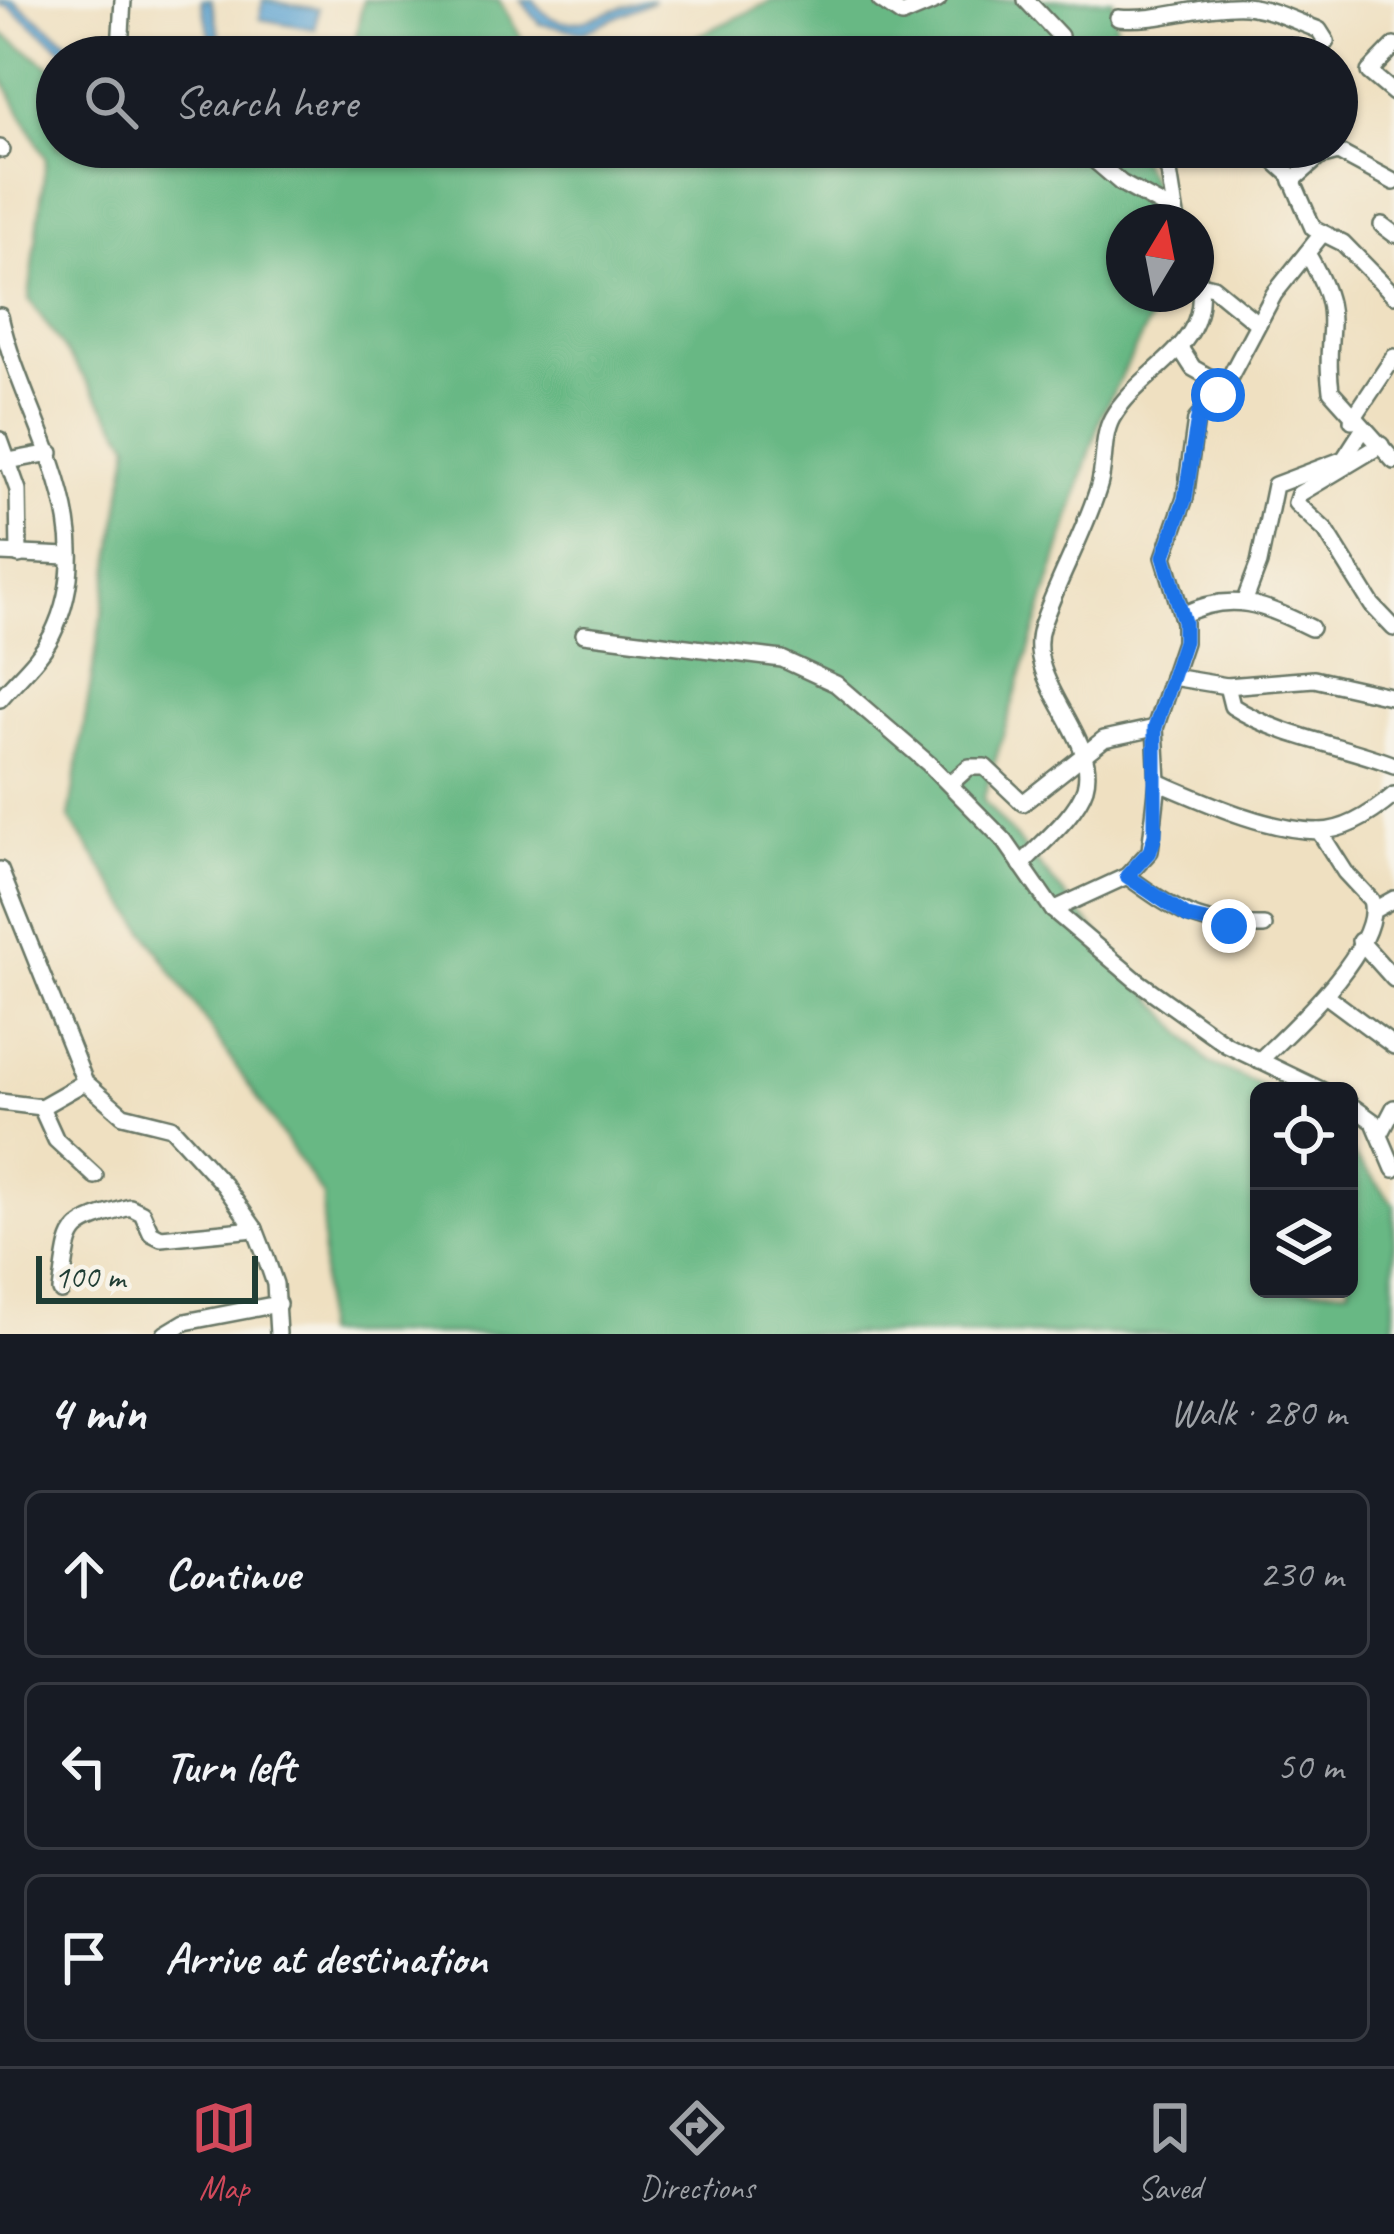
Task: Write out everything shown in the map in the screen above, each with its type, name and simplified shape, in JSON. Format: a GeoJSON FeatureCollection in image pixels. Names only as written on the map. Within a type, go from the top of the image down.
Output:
{"type":"FeatureCollection","features":[{"type":"Feature","properties":{"kind":"street"},"geometry":{"type":"LineString","coordinates":[[121,36],[123,0]]}},
{"type":"Feature","properties":{"kind":"street"},"geometry":{"type":"LineString","coordinates":[[880,0],[882,7],[902,15],[938,0]]}},
{"type":"Feature","properties":{"kind":"street"},"geometry":{"type":"LineString","coordinates":[[1026,0],[1060,36]]}},
{"type":"Feature","properties":{"kind":"street"},"geometry":{"type":"LineString","coordinates":[[1118,18],[1159,19],[1243,6],[1319,30],[1322,36]]}},
{"type":"Feature","properties":{"kind":"street"},"geometry":{"type":"LineString","coordinates":[[1394,46],[1370,73],[1394,93]]}},
{"type":"Feature","properties":{"kind":"street"},"geometry":{"type":"LineString","coordinates":[[1358,163],[1394,182]]}},
{"type":"Feature","properties":{"kind":"street"},"geometry":{"type":"LineString","coordinates":[[1104,168],[1154,204]]}},
{"type":"Feature","properties":{"kind":"street"},"geometry":{"type":"LineString","coordinates":[[1167,168],[1173,204]]}},
{"type":"Feature","properties":{"kind":"street"},"geometry":{"type":"LineString","coordinates":[[1279,168],[1292,181],[1307,220],[1322,234],[1343,243],[1394,295]]}},
{"type":"Feature","properties":{"kind":"street"},"geometry":{"type":"LineString","coordinates":[[1292,181],[1307,168]]}},
{"type":"Feature","properties":{"kind":"street"},"geometry":{"type":"LineString","coordinates":[[1053,910],[1127,876],[1150,851],[1158,782],[1155,728],[1184,641],[1182,615],[1168,584],[1164,556],[1185,499],[1199,412],[1225,386],[1257,322],[1322,234]]}},
{"type":"Feature","properties":{"kind":"street"},"geometry":{"type":"LineString","coordinates":[[1307,253],[1323,280],[1335,320],[1331,391],[1394,461]]}},
{"type":"Feature","properties":{"kind":"street"},"geometry":{"type":"LineString","coordinates":[[1214,287],[1257,322]]}},
{"type":"Feature","properties":{"kind":"street"},"geometry":{"type":"LineString","coordinates":[[1021,866],[1079,800],[1087,774],[1039,659],[1041,627],[1099,488],[1112,418],[1180,347],[1193,327],[1194,312]]}},
{"type":"Feature","properties":{"kind":"street"},"geometry":{"type":"LineString","coordinates":[[0,316],[51,453],[65,508],[68,556],[54,632],[35,663],[2,690]]}},
{"type":"Feature","properties":{"kind":"street"},"geometry":{"type":"LineString","coordinates":[[1180,347],[1193,368],[1225,386]]}},
{"type":"Feature","properties":{"kind":"street"},"geometry":{"type":"LineString","coordinates":[[1245,600],[1259,563],[1275,485],[1344,459],[1394,357]]}},
{"type":"Feature","properties":{"kind":"street"},"geometry":{"type":"LineString","coordinates":[[0,440],[20,509],[19,555]]}},
{"type":"Feature","properties":{"kind":"street"},"geometry":{"type":"LineString","coordinates":[[1381,445],[1299,494],[1296,503],[1326,531],[1372,605],[1394,628]]}},
{"type":"Feature","properties":{"kind":"street"},"geometry":{"type":"LineString","coordinates":[[4,462],[51,453]]}},
{"type":"Feature","properties":{"kind":"street"},"geometry":{"type":"LineString","coordinates":[[0,554],[68,556]]}},
{"type":"Feature","properties":{"kind":"street"},"geometry":{"type":"LineString","coordinates":[[1182,615],[1208,602],[1245,600],[1312,628]]}},
{"type":"Feature","properties":{"kind":"street"},"geometry":{"type":"LineString","coordinates":[[584,634],[782,659],[813,669],[950,784],[1053,910],[1187,1019],[1304,1082]]}},
{"type":"Feature","properties":{"kind":"street"},"geometry":{"type":"LineString","coordinates":[[1172,677],[1227,686],[1315,679],[1394,697]]}},
{"type":"Feature","properties":{"kind":"street"},"geometry":{"type":"LineString","coordinates":[[1227,686],[1232,706],[1242,712],[1298,737],[1394,765]]}},
{"type":"Feature","properties":{"kind":"street"},"geometry":{"type":"LineString","coordinates":[[950,784],[969,767],[985,767],[1023,803],[1081,753],[1118,733],[1155,728]]}},
{"type":"Feature","properties":{"kind":"street"},"geometry":{"type":"LineString","coordinates":[[1158,782],[1271,821],[1319,831],[1365,817],[1394,795]]}},
{"type":"Feature","properties":{"kind":"street"},"geometry":{"type":"LineString","coordinates":[[1319,831],[1374,910]]}},
{"type":"Feature","properties":{"kind":"street"},"geometry":{"type":"LineString","coordinates":[[0,870],[85,1082],[123,1114],[172,1127],[185,1138],[255,1229],[278,1304],[278,1334]]}},
{"type":"Feature","properties":{"kind":"street"},"geometry":{"type":"LineString","coordinates":[[1127,876],[1188,917],[1209,924],[1264,926]]}},
{"type":"Feature","properties":{"kind":"street"},"geometry":{"type":"LineString","coordinates":[[1259,1061],[1328,997],[1374,910],[1394,899]]}},
{"type":"Feature","properties":{"kind":"street"},"geometry":{"type":"LineString","coordinates":[[1360,941],[1394,979]]}},
{"type":"Feature","properties":{"kind":"street"},"geometry":{"type":"LineString","coordinates":[[1328,997],[1394,1046]]}},
{"type":"Feature","properties":{"kind":"street"},"geometry":{"type":"LineString","coordinates":[[0,1102],[41,1107],[85,1082]]}},
{"type":"Feature","properties":{"kind":"street"},"geometry":{"type":"LineString","coordinates":[[41,1107],[56,1140],[95,1176]]}},
{"type":"Feature","properties":{"kind":"street"},"geometry":{"type":"LineString","coordinates":[[1381,1133],[1394,1108]]}},
{"type":"Feature","properties":{"kind":"street"},"geometry":{"type":"LineString","coordinates":[[1358,1112],[1381,1133],[1394,1169]]}},
{"type":"Feature","properties":{"kind":"street"},"geometry":{"type":"LineString","coordinates":[[61,1292],[71,1233],[84,1220],[130,1207],[142,1213],[151,1233],[161,1238],[255,1229]]}},
{"type":"Feature","properties":{"kind":"street"},"geometry":{"type":"LineString","coordinates":[[165,1334],[184,1322],[278,1304]]}},
{"type":"Feature","properties":{"kind":"green space"},"geometry":{"type":"Polygon","coordinates":[[[363,0],[499,0],[520,36],[356,36],[363,0]]]}},
{"type":"Feature","properties":{"kind":"green space"},"geometry":{"type":"Polygon","coordinates":[[[774,0],[1113,0],[1117,36],[698,36],[774,0]]]}},
{"type":"Feature","properties":{"kind":"green space"},"geometry":{"type":"Polygon","coordinates":[[[0,32],[36,57],[36,140],[0,73],[0,32]]]}},
{"type":"Feature","properties":{"kind":"green space"},"geometry":{"type":"Polygon","coordinates":[[[45,168],[1144,168],[1164,204],[1106,204],[1106,312],[1154,312],[1101,416],[983,800],[1208,1062],[1253,1082],[1250,1298],[1358,1298],[1358,1161],[1394,1204],[1394,1334],[322,1334],[323,1196],[69,818],[130,443],[29,299],[45,168]]]}},
{"type":"Feature","properties":{"kind":"water"},"geometry":{"type":"Polygon","coordinates":[[[0,0],[13,0],[60,36],[46,36],[8,6],[0,6],[0,0]]]}},
{"type":"Feature","properties":{"kind":"water"},"geometry":{"type":"Polygon","coordinates":[[[201,0],[211,0],[220,36],[210,36],[201,0]]]}},
{"type":"Feature","properties":{"kind":"water"},"geometry":{"type":"Polygon","coordinates":[[[263,0],[318,9],[315,29],[260,19],[263,0]]]}},
{"type":"Feature","properties":{"kind":"water"},"geometry":{"type":"Polygon","coordinates":[[[521,0],[534,0],[546,14],[574,22],[654,0],[583,32],[540,24],[521,0]]]}},
{"type":"Feature","properties":{"kind":"route"},"geometry":{"type":"LineString","coordinates":[[1218,395],[1199,412],[1185,499],[1164,556],[1163,569],[1184,622],[1184,641],[1155,728],[1155,835],[1150,851],[1127,876],[1188,917],[1229,926]]}}]}
